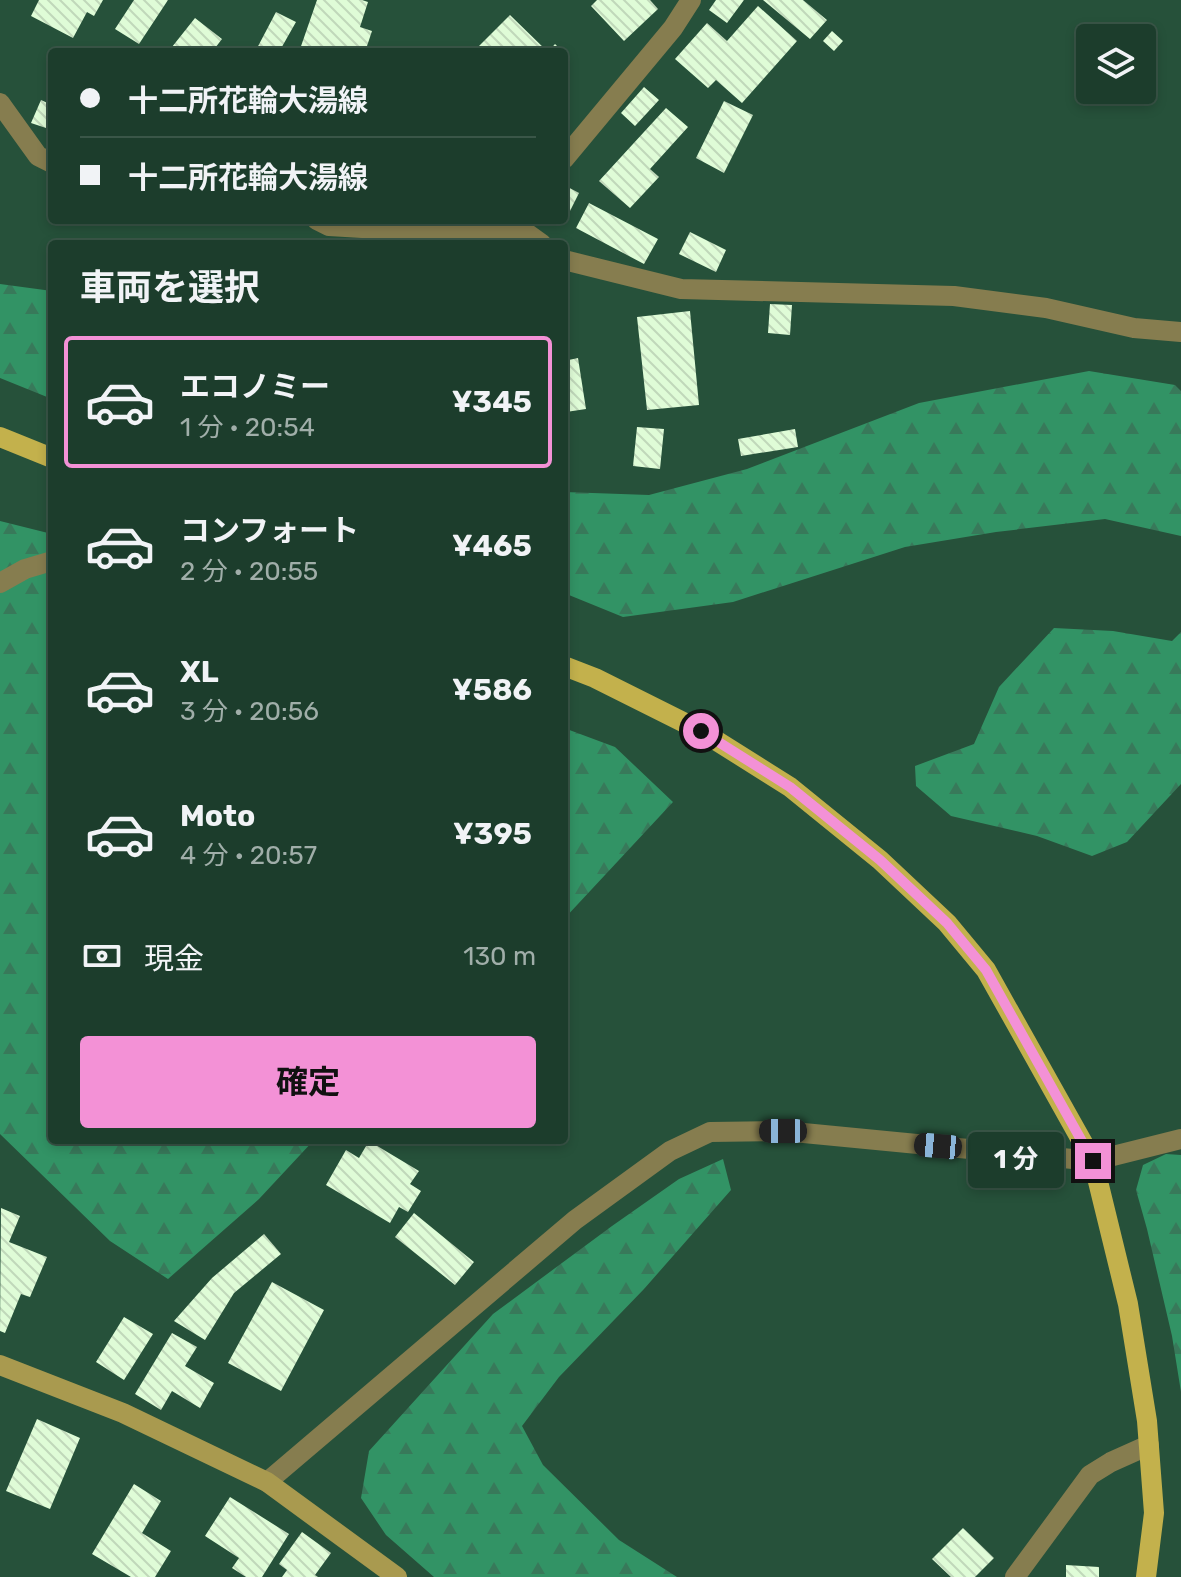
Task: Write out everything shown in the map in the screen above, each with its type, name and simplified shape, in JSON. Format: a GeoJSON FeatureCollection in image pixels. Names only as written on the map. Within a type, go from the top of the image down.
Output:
{"type":"FeatureCollection","features":[{"type":"Feature","properties":{"kind":"main road"},"geometry":{"type":"LineString","coordinates":[[0,437],[48,456]]}},
{"type":"Feature","properties":{"kind":"main road"},"geometry":{"type":"LineString","coordinates":[[568,668],[701,731],[790,787],[880,860],[947,923],[986,970],[1093,1161],[1128,1304],[1147,1421],[1154,1513],[1146,1577]]}},
{"type":"Feature","properties":{"kind":"street"},"geometry":{"type":"LineString","coordinates":[[568,154],[673,28],[691,0]]}},
{"type":"Feature","properties":{"kind":"street"},"geometry":{"type":"LineString","coordinates":[[0,103],[38,156],[48,161]]}},
{"type":"Feature","properties":{"kind":"street"},"geometry":{"type":"LineString","coordinates":[[325,224],[427,238],[447,230],[525,226]]}},
{"type":"Feature","properties":{"kind":"street"},"geometry":{"type":"LineString","coordinates":[[568,261],[681,289],[954,296],[1046,308],[1134,328],[1181,332]]}},
{"type":"Feature","properties":{"kind":"street"},"geometry":{"type":"LineString","coordinates":[[0,583],[25,569],[48,562]]}},
{"type":"Feature","properties":{"kind":"street"},"geometry":{"type":"LineString","coordinates":[[267,1482],[575,1220],[670,1151],[710,1132],[783,1131],[1093,1161],[1181,1139]]}},
{"type":"Feature","properties":{"kind":"street"},"geometry":{"type":"LineString","coordinates":[[0,1365],[123,1413],[267,1482],[397,1577]]}},
{"type":"Feature","properties":{"kind":"street"},"geometry":{"type":"LineString","coordinates":[[1015,1577],[1090,1475],[1149,1445]]}},
{"type":"Feature","properties":{"kind":"green space"},"geometry":{"type":"Polygon","coordinates":[[[0,284],[48,290],[48,397],[0,378],[0,284]]]}},
{"type":"Feature","properties":{"kind":"green space"},"geometry":{"type":"Polygon","coordinates":[[[1089,371],[1175,385],[1181,391],[1181,536],[1105,519],[996,532],[905,547],[733,602],[623,617],[568,595],[568,492],[649,495],[747,469],[919,403],[1089,371]]]}},
{"type":"Feature","properties":{"kind":"green space"},"geometry":{"type":"Polygon","coordinates":[[[0,521],[48,533],[48,1144],[310,1144],[259,1199],[168,1279],[110,1241],[0,1134],[0,521]]]}},
{"type":"Feature","properties":{"kind":"green space"},"geometry":{"type":"Polygon","coordinates":[[[1054,628],[1113,631],[1172,641],[1181,632],[1181,784],[1127,842],[1092,856],[1037,836],[951,816],[916,786],[915,766],[974,744],[999,687],[1054,628]]]}},
{"type":"Feature","properties":{"kind":"green space"},"geometry":{"type":"Polygon","coordinates":[[[568,729],[615,747],[673,802],[568,915],[568,729]]]}},
{"type":"Feature","properties":{"kind":"green space"},"geometry":{"type":"Polygon","coordinates":[[[1166,1154],[1181,1155],[1181,1392],[1172,1336],[1136,1190],[1143,1165],[1166,1154]]]}},
{"type":"Feature","properties":{"kind":"green space"},"geometry":{"type":"Polygon","coordinates":[[[723,1159],[731,1190],[644,1289],[559,1377],[522,1426],[543,1465],[619,1540],[677,1577],[434,1577],[386,1535],[361,1498],[369,1451],[493,1314],[679,1179],[723,1159]]]}},
{"type":"Feature","properties":{"kind":"building"},"geometry":{"type":"Polygon","coordinates":[[[39,0],[103,0],[94,16],[87,12],[73,38],[31,16],[39,0]]]}},
{"type":"Feature","properties":{"kind":"building"},"geometry":{"type":"Polygon","coordinates":[[[134,0],[168,0],[139,44],[115,29],[134,0]]]}},
{"type":"Feature","properties":{"kind":"building"},"geometry":{"type":"Polygon","coordinates":[[[317,0],[368,2],[360,27],[372,31],[366,48],[300,48],[317,0]]]}},
{"type":"Feature","properties":{"kind":"building"},"geometry":{"type":"Polygon","coordinates":[[[597,0],[650,0],[658,9],[624,41],[591,6],[597,0]]]}},
{"type":"Feature","properties":{"kind":"building"},"geometry":{"type":"Polygon","coordinates":[[[716,0],[744,0],[727,23],[709,10],[716,0]]]}},
{"type":"Feature","properties":{"kind":"building"},"geometry":{"type":"Polygon","coordinates":[[[763,0],[803,0],[827,20],[810,39],[763,0]]]}},
{"type":"Feature","properties":{"kind":"building"},"geometry":{"type":"Polygon","coordinates":[[[758,6],[797,41],[742,103],[716,80],[708,88],[675,59],[707,23],[727,41],[758,6]]]}},
{"type":"Feature","properties":{"kind":"building"},"geometry":{"type":"Polygon","coordinates":[[[276,12],[296,22],[281,48],[257,48],[276,12]]]}},
{"type":"Feature","properties":{"kind":"building"},"geometry":{"type":"Polygon","coordinates":[[[510,15],[544,48],[477,48],[510,15]]]}},
{"type":"Feature","properties":{"kind":"building"},"geometry":{"type":"Polygon","coordinates":[[[195,18],[222,39],[215,48],[171,48],[195,18]]]}},
{"type":"Feature","properties":{"kind":"building"},"geometry":{"type":"Polygon","coordinates":[[[832,31],[843,41],[834,51],[823,41],[832,31]]]}},
{"type":"Feature","properties":{"kind":"building"},"geometry":{"type":"Polygon","coordinates":[[[644,87],[659,100],[635,126],[621,113],[644,87]]]}},
{"type":"Feature","properties":{"kind":"building"},"geometry":{"type":"Polygon","coordinates":[[[41,100],[48,103],[48,129],[31,123],[41,100]]]}},
{"type":"Feature","properties":{"kind":"building"},"geometry":{"type":"Polygon","coordinates":[[[724,101],[753,115],[724,173],[696,158],[724,101]]]}},
{"type":"Feature","properties":{"kind":"building"},"geometry":{"type":"Polygon","coordinates":[[[666,108],[688,127],[650,169],[659,177],[630,208],[599,181],[666,108]]]}},
{"type":"Feature","properties":{"kind":"building"},"geometry":{"type":"Polygon","coordinates":[[[568,187],[579,193],[568,215],[568,187]]]}},
{"type":"Feature","properties":{"kind":"building"},"geometry":{"type":"Polygon","coordinates":[[[589,203],[658,239],[644,264],[576,228],[589,203]]]}},
{"type":"Feature","properties":{"kind":"building"},"geometry":{"type":"Polygon","coordinates":[[[690,232],[726,250],[716,272],[679,254],[690,232]]]}},
{"type":"Feature","properties":{"kind":"building"},"geometry":{"type":"Polygon","coordinates":[[[770,304],[792,305],[790,335],[768,333],[770,304]]]}},
{"type":"Feature","properties":{"kind":"building"},"geometry":{"type":"Polygon","coordinates":[[[690,311],[699,405],[647,410],[637,317],[690,311]]]}},
{"type":"Feature","properties":{"kind":"building"},"geometry":{"type":"Polygon","coordinates":[[[578,358],[586,409],[568,412],[568,360],[578,358]]]}},
{"type":"Feature","properties":{"kind":"building"},"geometry":{"type":"Polygon","coordinates":[[[637,427],[664,429],[660,469],[633,466],[637,427]]]}},
{"type":"Feature","properties":{"kind":"building"},"geometry":{"type":"Polygon","coordinates":[[[795,429],[798,447],[741,456],[738,439],[795,429]]]}},
{"type":"Feature","properties":{"kind":"building"},"geometry":{"type":"Polygon","coordinates":[[[367,1144],[374,1144],[419,1171],[410,1184],[421,1191],[408,1212],[399,1207],[390,1223],[326,1185],[346,1150],[359,1158],[367,1144]]]}},
{"type":"Feature","properties":{"kind":"building"},"geometry":{"type":"Polygon","coordinates":[[[1,1208],[20,1216],[9,1242],[47,1257],[30,1297],[21,1294],[5,1333],[0,1331],[1,1208]]]}},
{"type":"Feature","properties":{"kind":"building"},"geometry":{"type":"Polygon","coordinates":[[[414,1213],[474,1262],[455,1285],[395,1237],[414,1213]]]}},
{"type":"Feature","properties":{"kind":"building"},"geometry":{"type":"Polygon","coordinates":[[[264,1234],[281,1254],[234,1293],[205,1340],[174,1321],[212,1278],[264,1234]]]}},
{"type":"Feature","properties":{"kind":"building"},"geometry":{"type":"Polygon","coordinates":[[[272,1282],[324,1310],[281,1391],[228,1363],[272,1282]]]}},
{"type":"Feature","properties":{"kind":"building"},"geometry":{"type":"Polygon","coordinates":[[[124,1317],[153,1334],[124,1380],[96,1362],[124,1317]]]}},
{"type":"Feature","properties":{"kind":"building"},"geometry":{"type":"Polygon","coordinates":[[[172,1333],[197,1347],[185,1366],[214,1383],[200,1408],[172,1391],[161,1410],[135,1394],[172,1333]]]}},
{"type":"Feature","properties":{"kind":"building"},"geometry":{"type":"Polygon","coordinates":[[[37,1419],[80,1438],[50,1509],[6,1491],[37,1419]]]}},
{"type":"Feature","properties":{"kind":"building"},"geometry":{"type":"Polygon","coordinates":[[[134,1484],[161,1501],[142,1533],[171,1551],[155,1577],[131,1577],[92,1554],[134,1484]]]}},
{"type":"Feature","properties":{"kind":"building"},"geometry":{"type":"Polygon","coordinates":[[[230,1497],[289,1534],[262,1577],[246,1577],[232,1568],[239,1558],[205,1536],[230,1497]]]}},
{"type":"Feature","properties":{"kind":"building"},"geometry":{"type":"Polygon","coordinates":[[[963,1528],[994,1558],[975,1577],[951,1577],[932,1559],[963,1528]]]}},
{"type":"Feature","properties":{"kind":"building"},"geometry":{"type":"Polygon","coordinates":[[[302,1532],[331,1553],[315,1575],[318,1577],[282,1577],[287,1570],[279,1564],[302,1532]]]}},
{"type":"Feature","properties":{"kind":"building"},"geometry":{"type":"Polygon","coordinates":[[[1066,1565],[1099,1567],[1099,1577],[1066,1577],[1066,1565]]]}},
{"type":"Feature","properties":{"kind":"route"},"geometry":{"type":"LineString","coordinates":[[701,731],[790,787],[880,860],[947,923],[986,970],[1093,1161]]}}]}
